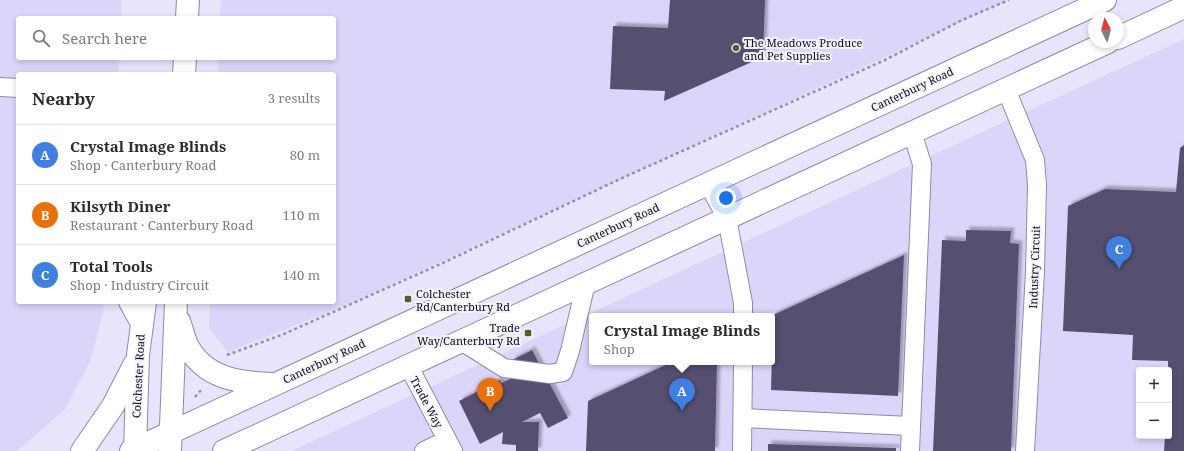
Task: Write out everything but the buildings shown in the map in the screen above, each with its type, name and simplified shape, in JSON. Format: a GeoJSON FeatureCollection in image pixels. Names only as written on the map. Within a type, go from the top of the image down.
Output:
{"type":"FeatureCollection","features":[{"type":"Feature","properties":{"kind":"main road"},"geometry":{"type":"LineString","coordinates":[[187,16],[188,0]]}},
{"type":"Feature","properties":{"kind":"main road","name":"Canterbury Road"},"geometry":{"type":"LineString","coordinates":[[133,451],[170,442],[275,384],[1105,0]]}},
{"type":"Feature","properties":{"kind":"main road"},"geometry":{"type":"LineString","coordinates":[[1124,35],[1184,7]]}},
{"type":"Feature","properties":{"kind":"main road"},"geometry":{"type":"LineString","coordinates":[[224,451],[1095,48]]}},
{"type":"Feature","properties":{"kind":"main road","name":"Colchester Road"},"geometry":{"type":"LineString","coordinates":[[133,451],[138,355],[145,304]]}},
{"type":"Feature","properties":{"kind":"main road"},"geometry":{"type":"LineString","coordinates":[[176,307],[187,345],[198,360],[212,371],[227,379],[246,383],[275,384]]}},
{"type":"Feature","properties":{"kind":"main road"},"geometry":{"type":"LineString","coordinates":[[170,442],[176,307]]}},
{"type":"Feature","properties":{"kind":"main road"},"geometry":{"type":"LineString","coordinates":[[82,451],[113,406],[138,355]]}},
{"type":"Feature","properties":{"kind":"street"},"geometry":{"type":"LineString","coordinates":[[0,87],[16,88]]}},
{"type":"Feature","properties":{"kind":"street","name":"Industry Circuit"},"geometry":{"type":"LineString","coordinates":[[1006,89],[1036,160],[1037,185],[1035,272],[1024,451]]}},
{"type":"Feature","properties":{"kind":"street"},"geometry":{"type":"LineString","coordinates":[[910,451],[922,164],[912,132]]}},
{"type":"Feature","properties":{"kind":"street"},"geometry":{"type":"LineString","coordinates":[[708,184],[727,218],[743,303],[743,313]]}},
{"type":"Feature","properties":{"kind":"street"},"geometry":{"type":"LineString","coordinates":[[461,341],[504,368],[550,374],[563,372],[570,351],[586,283]]}},
{"type":"Feature","properties":{"kind":"street"},"geometry":{"type":"LineString","coordinates":[[129,304],[141,326]]}},
{"type":"Feature","properties":{"kind":"street","name":"Trade Way"},"geometry":{"type":"LineString","coordinates":[[408,365],[450,445],[424,451]]}},
{"type":"Feature","properties":{"kind":"street"},"geometry":{"type":"LineString","coordinates":[[742,451],[743,365]]}},
{"type":"Feature","properties":{"kind":"street"},"geometry":{"type":"LineString","coordinates":[[743,418],[910,426]]}},
{"type":"Feature","properties":{"kind":"path"},"geometry":{"type":"LineString","coordinates":[[223,357],[284,334],[445,262],[620,179],[885,60],[962,20],[1009,0]]}},
{"type":"Feature","properties":{"kind":"shaded area"},"geometry":{"type":"Polygon","coordinates":[[[0,0],[121,0],[121,16],[16,16],[16,60],[119,60],[118,72],[16,72],[16,304],[104,304],[103,313],[90,362],[66,408],[16,451],[0,451],[0,0]]]}},
{"type":"Feature","properties":{"kind":"shaded area"},"geometry":{"type":"Polygon","coordinates":[[[221,0],[1009,0],[356,301],[228,352],[209,328],[210,304],[336,304],[336,72],[218,72],[219,60],[336,60],[336,16],[220,16],[221,0]]]}},
{"type":"Feature","properties":{"kind":"shaded area"},"geometry":{"type":"Polygon","coordinates":[[[1184,39],[1184,451],[291,451],[589,314],[589,365],[775,365],[775,313],[590,313],[1184,39]]]}},
{"type":"Feature","properties":{"kind":"place","name":"The Meadows Produce and Pet Supplies"},"geometry":{"type":"Point","coordinates":[736,48]}},
{"type":"Feature","properties":{"kind":"place","name":"Total Tools"},"geometry":{"type":"Point","coordinates":[1119,269]}},
{"type":"Feature","properties":{"kind":"place","name":"Colchester Rd/Canterbury Rd"},"geometry":{"type":"Point","coordinates":[408,299]}},
{"type":"Feature","properties":{"kind":"place","name":"Trade Way/Canterbury Rd"},"geometry":{"type":"Point","coordinates":[528,333]}},
{"type":"Feature","properties":{"kind":"place","name":"Kilsyth Diner"},"geometry":{"type":"Point","coordinates":[490,411]}},
{"type":"Feature","properties":{"kind":"place","name":"Crystal Image Blinds"},"geometry":{"type":"Point","coordinates":[682,411]}}]}
